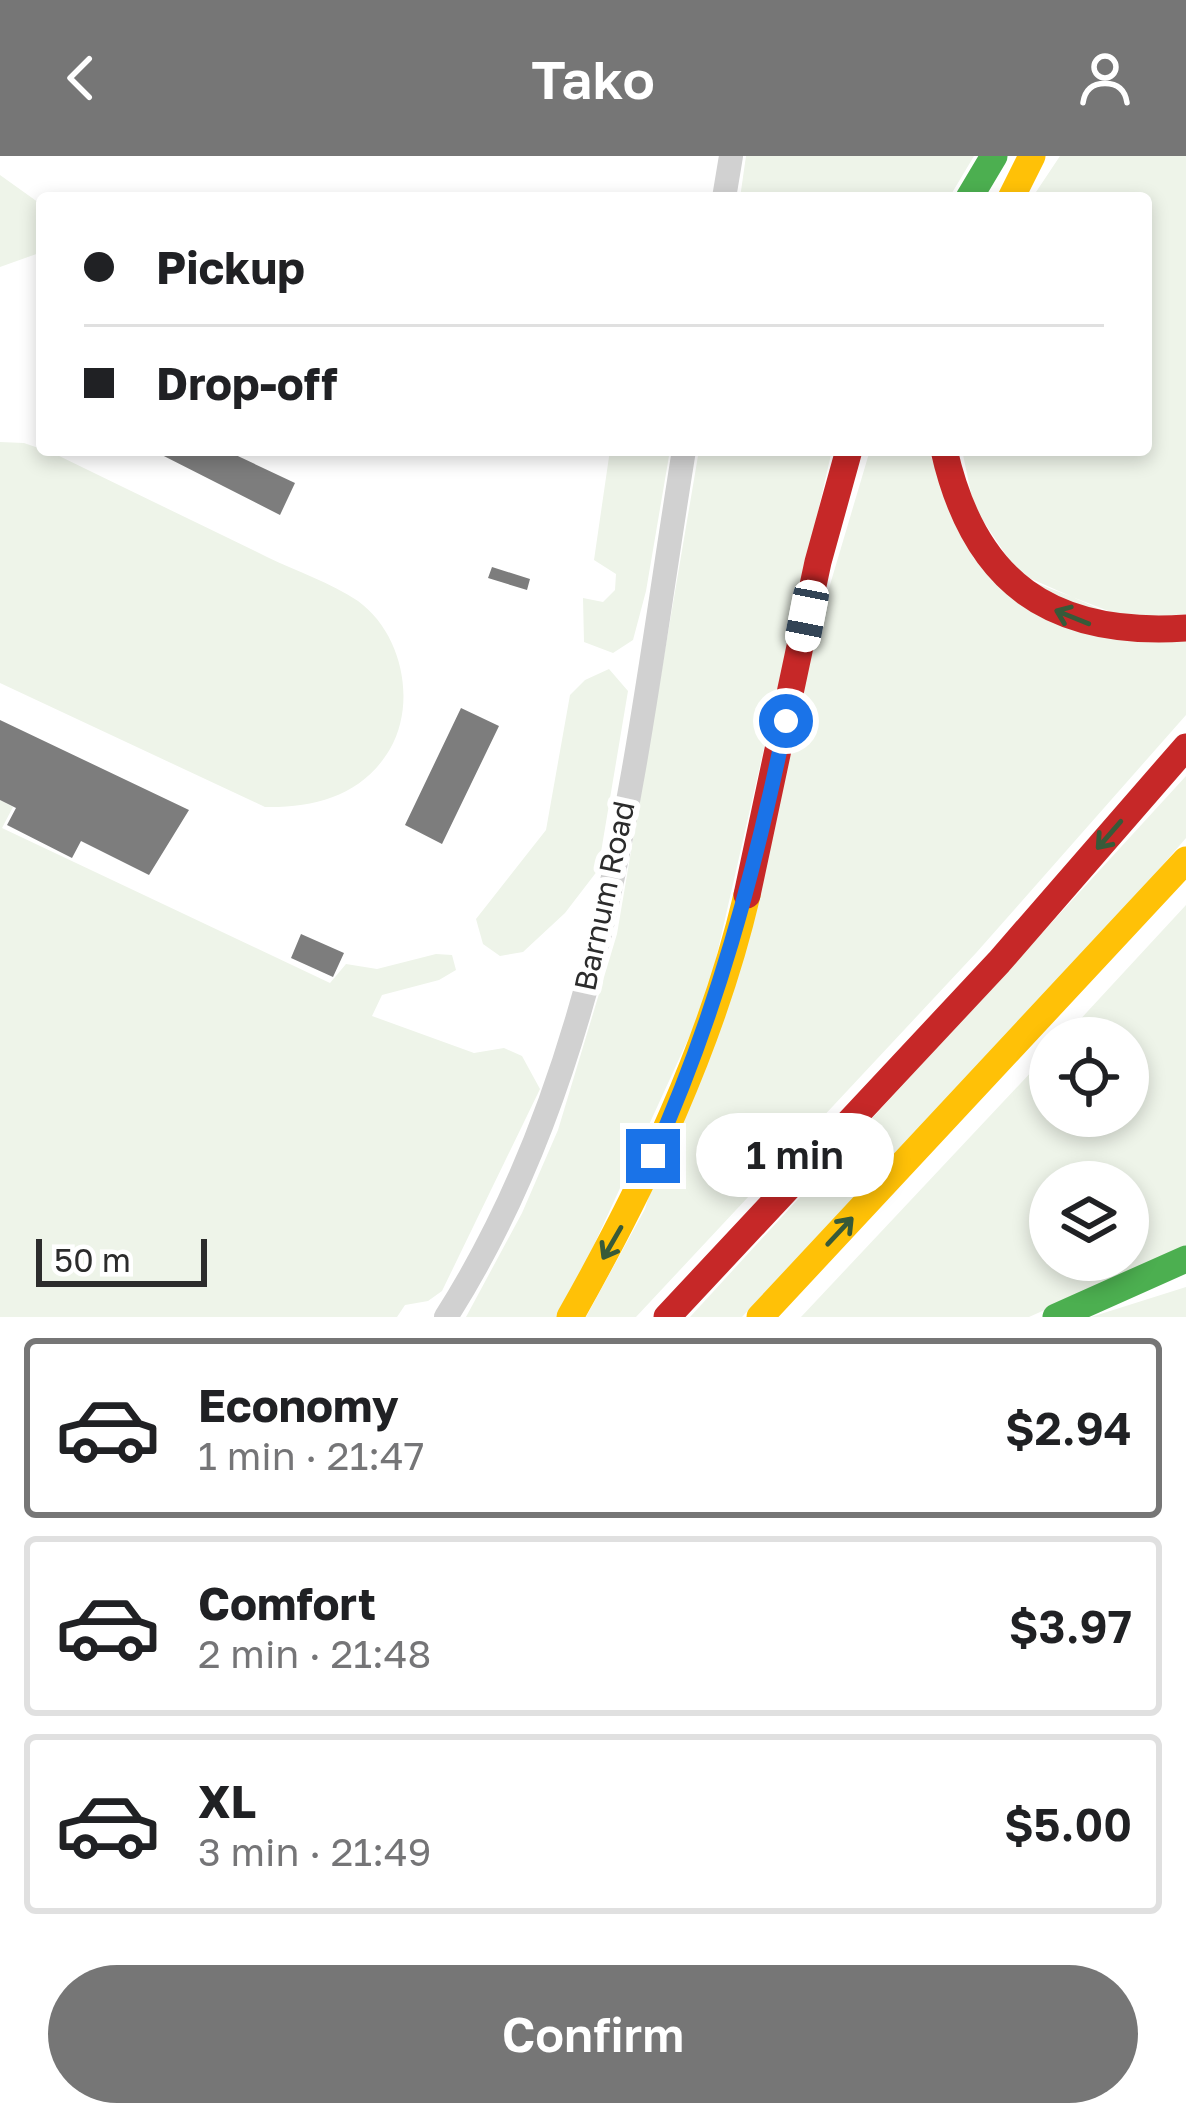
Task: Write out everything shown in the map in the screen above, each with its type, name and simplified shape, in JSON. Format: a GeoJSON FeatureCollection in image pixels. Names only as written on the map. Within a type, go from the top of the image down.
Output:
{"type":"FeatureCollection","features":[{"type":"Feature","properties":{"kind":"highway"},"geometry":{"type":"LineString","coordinates":[[973,192],[994,156]]}},
{"type":"Feature","properties":{"kind":"highway"},"geometry":{"type":"LineString","coordinates":[[1014,192],[1033,158]]}},
{"type":"Feature","properties":{"kind":"highway"},"geometry":{"type":"LineString","coordinates":[[570,1317],[621,1228],[679,1100],[733,948],[760,845],[818,562],[847,456]]}},
{"type":"Feature","properties":{"kind":"highway"},"geometry":{"type":"LineString","coordinates":[[945,456],[952,492],[975,539],[990,562],[1035,600],[1100,628],[1158,633],[1186,628]]}},
{"type":"Feature","properties":{"kind":"highway"},"geometry":{"type":"LineString","coordinates":[[667,1317],[999,962],[1186,747]]}},
{"type":"Feature","properties":{"kind":"highway"},"geometry":{"type":"LineString","coordinates":[[760,1317],[1186,860]]}},
{"type":"Feature","properties":{"kind":"highway"},"geometry":{"type":"LineString","coordinates":[[1056,1317],[1186,1259]]}},
{"type":"Feature","properties":{"kind":"street"},"geometry":{"type":"LineString","coordinates":[[725,192],[731,156]]}},
{"type":"Feature","properties":{"kind":"street","name":"Barnum Road"},"geometry":{"type":"LineString","coordinates":[[446,1317],[509,1200],[572,1045],[633,766],[683,456]]}},
{"type":"Feature","properties":{"kind":"shaded area"},"geometry":{"type":"Polygon","coordinates":[[[746,156],[974,156],[953,192],[741,192],[746,156]]]}},
{"type":"Feature","properties":{"kind":"shaded area"},"geometry":{"type":"Polygon","coordinates":[[[1060,156],[1186,156],[1186,614],[1122,619],[1018,573],[974,507],[963,456],[1152,456],[1152,192],[1036,192],[1060,156]]]}},
{"type":"Feature","properties":{"kind":"shaded area"},"geometry":{"type":"Polygon","coordinates":[[[0,175],[36,201],[36,254],[0,267],[0,175]]]}},
{"type":"Feature","properties":{"kind":"shaded area"},"geometry":{"type":"Polygon","coordinates":[[[0,442],[24,443],[36,447],[36,456],[59,456],[358,601],[395,649],[403,711],[390,749],[352,788],[302,805],[265,807],[0,683],[0,442]]]}},
{"type":"Feature","properties":{"kind":"shaded area"},"geometry":{"type":"Polygon","coordinates":[[[609,456],[669,456],[633,640],[613,653],[584,642],[583,598],[603,602],[615,590],[616,574],[594,560],[609,456]]]}},
{"type":"Feature","properties":{"kind":"shaded area"},"geometry":{"type":"Polygon","coordinates":[[[698,456],[831,456],[707,998],[561,1317],[466,1317],[522,1213],[558,1130],[617,934],[698,456]]]}},
{"type":"Feature","properties":{"kind":"shaded area"},"geometry":{"type":"Polygon","coordinates":[[[868,456],[931,456],[974,559],[1186,641],[1186,715],[976,953],[636,1317],[586,1317],[645,1209],[868,456]]]}},
{"type":"Feature","properties":{"kind":"shaded area"},"geometry":{"type":"Polygon","coordinates":[[[609,669],[628,691],[598,870],[565,913],[523,952],[500,956],[483,944],[476,919],[546,830],[570,695],[585,680],[609,669]]]}},
{"type":"Feature","properties":{"kind":"shaded area"},"geometry":{"type":"Polygon","coordinates":[[[1186,776],[1186,838],[1117,918],[742,1317],[690,1317],[1186,776]]]}},
{"type":"Feature","properties":{"kind":"shaded area"},"geometry":{"type":"Polygon","coordinates":[[[0,800],[13,807],[2,828],[330,983],[346,964],[377,969],[436,954],[452,955],[456,970],[439,980],[382,995],[372,1016],[474,1053],[504,1048],[522,1056],[540,1089],[442,1291],[428,1301],[405,1305],[397,1317],[0,1317],[0,800]]]}},
{"type":"Feature","properties":{"kind":"shaded area"},"geometry":{"type":"Polygon","coordinates":[[[1186,905],[1186,1247],[1149,1263],[1149,1161],[1029,1161],[1029,1281],[1110,1281],[1029,1317],[801,1317],[1029,1074],[1029,1137],[1149,1137],[1149,1017],[1082,1017],[1186,905]]]}},
{"type":"Feature","properties":{"kind":"shaded area"},"geometry":{"type":"Polygon","coordinates":[[[1186,1287],[1186,1317],[1091,1317],[1186,1287]]]}},
{"type":"Feature","properties":{"kind":"building"},"geometry":{"type":"Polygon","coordinates":[[[164,456],[238,456],[295,483],[280,515],[164,456]]]}},
{"type":"Feature","properties":{"kind":"building"},"geometry":{"type":"Polygon","coordinates":[[[492,567],[530,579],[527,590],[488,578],[492,567]]]}},
{"type":"Feature","properties":{"kind":"building"},"geometry":{"type":"Polygon","coordinates":[[[461,708],[499,726],[442,844],[405,825],[461,708]]]}},
{"type":"Feature","properties":{"kind":"building"},"geometry":{"type":"Polygon","coordinates":[[[0,720],[189,810],[149,875],[81,841],[72,858],[7,825],[16,808],[0,800],[0,720]]]}},
{"type":"Feature","properties":{"kind":"building"},"geometry":{"type":"Polygon","coordinates":[[[301,934],[344,953],[333,977],[291,958],[301,934]]]}},
{"type":"Feature","properties":{"kind":"traffic: fast"},"geometry":{"type":"LineString","coordinates":[[973,192],[994,156]]}},
{"type":"Feature","properties":{"kind":"traffic: fast"},"geometry":{"type":"LineString","coordinates":[[1056,1317],[1186,1259]]}},
{"type":"Feature","properties":{"kind":"traffic: slow"},"geometry":{"type":"LineString","coordinates":[[1014,192],[1032,156]]}},
{"type":"Feature","properties":{"kind":"traffic: slow"},"geometry":{"type":"LineString","coordinates":[[760,1317],[1186,860]]}},
{"type":"Feature","properties":{"kind":"traffic: slow"},"geometry":{"type":"LineString","coordinates":[[570,1317],[674,1112],[715,1005],[747,895]]}},
{"type":"Feature","properties":{"kind":"traffic: jam"},"geometry":{"type":"LineString","coordinates":[[747,895],[818,562],[847,456]]}},
{"type":"Feature","properties":{"kind":"traffic: jam"},"geometry":{"type":"LineString","coordinates":[[946,456],[975,535],[998,567],[1026,592],[1058,611],[1095,623],[1186,628]]}},
{"type":"Feature","properties":{"kind":"traffic: jam"},"geometry":{"type":"LineString","coordinates":[[667,1317],[999,962],[1186,747]]}},
{"type":"Feature","properties":{"kind":"route"},"geometry":{"type":"LineString","coordinates":[[653,1156],[679,1100],[733,948],[786,721]]}}]}
